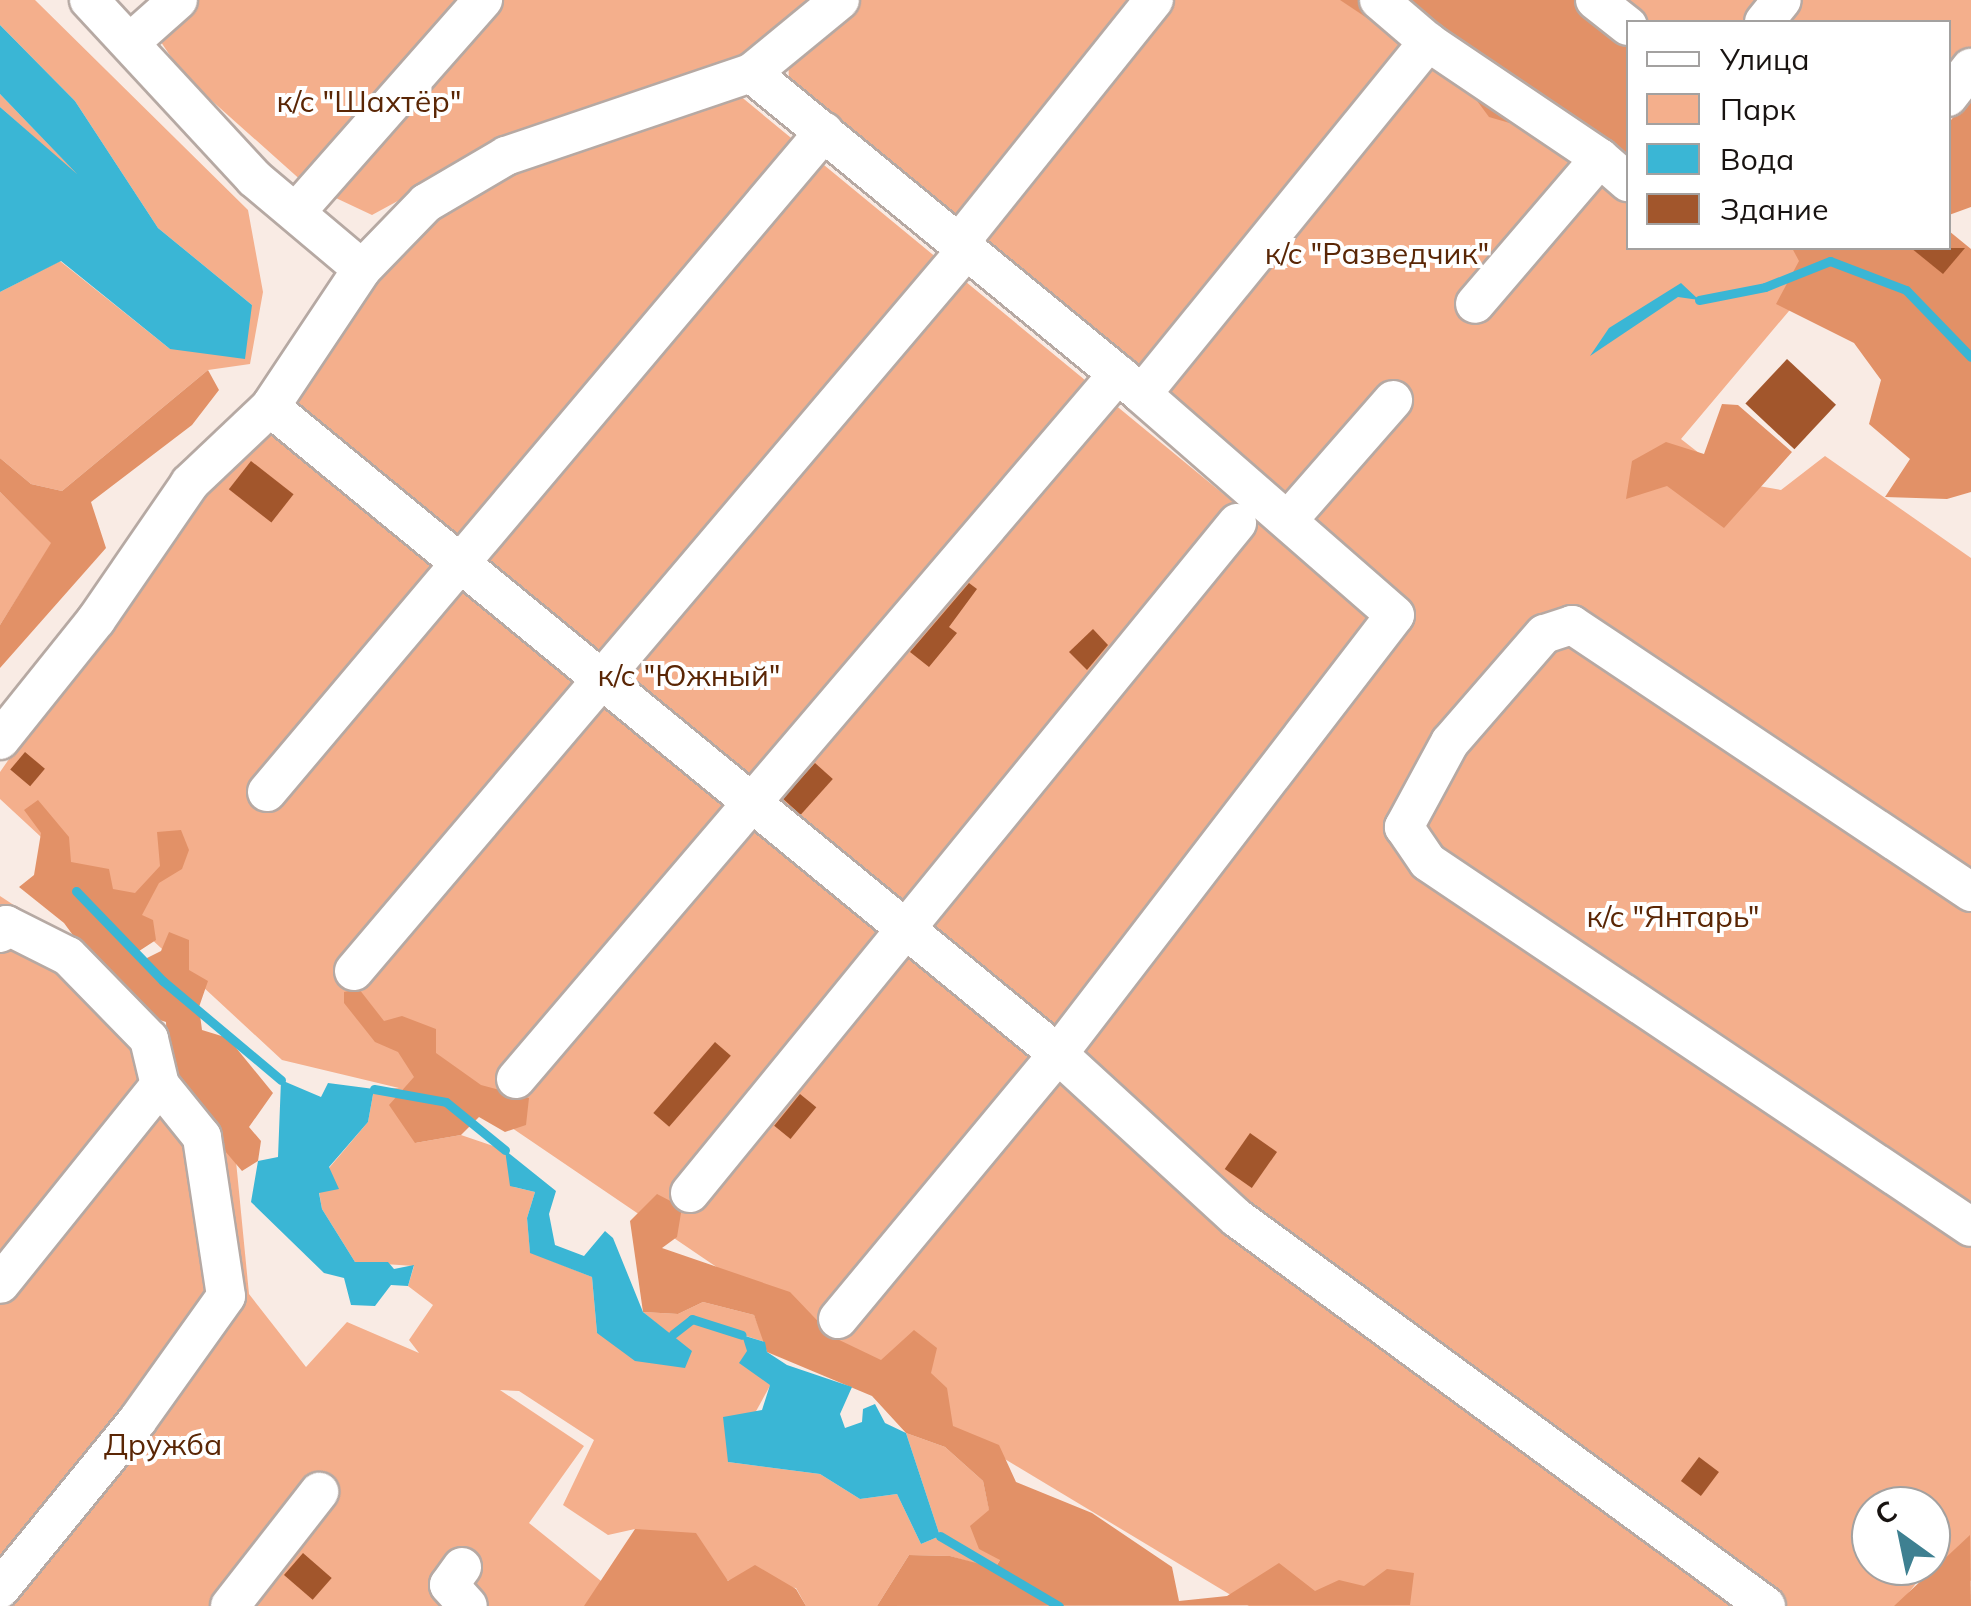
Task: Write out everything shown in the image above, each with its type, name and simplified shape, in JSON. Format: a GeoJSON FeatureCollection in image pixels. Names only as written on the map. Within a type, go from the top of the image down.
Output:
{"type":"FeatureCollection","features":[{"type":"Feature","properties":{"kind":"street"},"geometry":{"type":"LineString","coordinates":[[90,0],[133,40],[254,178],[362,269]]}},
{"type":"Feature","properties":{"kind":"street"},"geometry":{"type":"LineString","coordinates":[[133,40],[178,0]]}},
{"type":"Feature","properties":{"kind":"street"},"geometry":{"type":"LineString","coordinates":[[296,212],[483,0]]}},
{"type":"Feature","properties":{"kind":"street"},"geometry":{"type":"LineString","coordinates":[[0,740],[96,620],[190,483],[270,407],[362,269],[426,202],[506,156],[751,73],[840,0]]}},
{"type":"Feature","properties":{"kind":"street"},"geometry":{"type":"LineString","coordinates":[[354,971],[606,682],[964,245],[1154,0]]}},
{"type":"Feature","properties":{"kind":"street"},"geometry":{"type":"LineString","coordinates":[[1379,0],[1428,42],[1614,170],[1475,304]]}},
{"type":"Feature","properties":{"kind":"street"},"geometry":{"type":"LineString","coordinates":[[1595,0],[1626,24]]}},
{"type":"Feature","properties":{"kind":"street"},"geometry":{"type":"LineString","coordinates":[[1766,20],[1782,0]]}},
{"type":"Feature","properties":{"kind":"street"},"geometry":{"type":"LineString","coordinates":[[516,1079],[750,801],[1130,384],[1428,42]]}},
{"type":"Feature","properties":{"kind":"street"},"geometry":{"type":"LineString","coordinates":[[1951,93],[1971,68]]}},
{"type":"Feature","properties":{"kind":"street"},"geometry":{"type":"LineString","coordinates":[[751,73],[1130,384],[1395,615],[1058,1054],[838,1319]]}},
{"type":"Feature","properties":{"kind":"street"},"geometry":{"type":"LineString","coordinates":[[267,792],[824,132]]}},
{"type":"Feature","properties":{"kind":"street"},"geometry":{"type":"LineString","coordinates":[[1289,520],[1392,400]]}},
{"type":"Feature","properties":{"kind":"street"},"geometry":{"type":"LineString","coordinates":[[270,407],[1058,1054],[1251,1229],[1766,1606]]}},
{"type":"Feature","properties":{"kind":"street"},"geometry":{"type":"LineString","coordinates":[[690,1194],[1237,523]]}},
{"type":"Feature","properties":{"kind":"street"},"geometry":{"type":"LineString","coordinates":[[1971,892],[1572,625],[1544,634],[1450,742],[1404,827],[1428,862],[1971,1227]]}},
{"type":"Feature","properties":{"kind":"street"},"geometry":{"type":"LineString","coordinates":[[0,932],[6,925],[68,956],[148,1039],[160,1085],[202,1137],[226,1296],[138,1421],[0,1589]]}},
{"type":"Feature","properties":{"kind":"street"},"geometry":{"type":"LineString","coordinates":[[0,1284],[160,1085]]}},
{"type":"Feature","properties":{"kind":"street"},"geometry":{"type":"LineString","coordinates":[[230,1606],[319,1492]]}},
{"type":"Feature","properties":{"kind":"street"},"geometry":{"type":"LineString","coordinates":[[462,1567],[449,1585],[468,1606]]}},
{"type":"Feature","properties":{"kind":"green space"},"geometry":{"type":"Polygon","coordinates":[[[0,0],[35,0],[248,210],[263,292],[250,364],[208,370],[62,491],[31,484],[0,458],[0,292],[60,261],[170,349],[252,305],[158,228],[75,101],[0,25],[0,0]]]}},
{"type":"Feature","properties":{"kind":"green space","name":"к/с \"Шахтёр\""},"geometry":{"type":"Polygon","coordinates":[[[192,0],[817,0],[737,59],[497,147],[372,215],[304,183],[183,75],[159,39],[192,0]]]}},
{"type":"Feature","properties":{"kind":"green space"},"geometry":{"type":"Polygon","coordinates":[[[859,0],[1971,0],[1971,90],[1951,115],[1951,20],[1626,20],[1626,250],[1840,250],[1681,439],[1736,482],[1781,490],[1825,456],[1971,558],[1971,1581],[1951,1572],[1951,1486],[1851,1486],[1851,1586],[1914,1586],[1898,1606],[1249,1606],[955,1429],[481,1107],[415,1143],[461,1135],[505,1150],[514,1187],[535,1192],[527,1218],[530,1252],[592,1277],[597,1333],[691,1352],[643,1312],[678,1314],[703,1302],[754,1315],[765,1342],[743,1335],[771,1384],[728,1462],[820,1474],[860,1499],[897,1494],[921,1544],[940,1536],[906,1433],[945,1447],[983,1481],[1000,1560],[994,1569],[950,1556],[909,1555],[877,1606],[806,1606],[796,1588],[729,1581],[635,1529],[608,1535],[563,1505],[594,1440],[519,1391],[500,1390],[584,1446],[529,1523],[611,1589],[598,1606],[0,1606],[0,896],[88,954],[232,1120],[249,1294],[306,1367],[347,1322],[419,1353],[409,1340],[433,1305],[408,1286],[414,1266],[355,1262],[322,1209],[319,1192],[329,1168],[368,1122],[374,1089],[399,1088],[282,1060],[0,799],[0,772],[200,486],[385,262],[468,190],[733,90],[1397,637],[1414,617],[789,83],[788,52],[859,0]]]}},
{"type":"Feature","properties":{"kind":"green space"},"geometry":{"type":"Polygon","coordinates":[[[0,94],[90,187],[0,107],[0,94]]]}},
{"type":"Feature","properties":{"kind":"green space"},"geometry":{"type":"Polygon","coordinates":[[[0,492],[52,543],[0,625],[0,492]]]}},
{"type":"Feature","properties":{"kind":"shaded area"},"geometry":{"type":"Polygon","coordinates":[[[1340,0],[1575,0],[1626,41],[1626,177],[1605,151],[1489,117],[1420,24],[1385,30],[1340,0]]]}},
{"type":"Feature","properties":{"kind":"shaded area"},"geometry":{"type":"Polygon","coordinates":[[[1971,94],[1971,207],[1951,214],[1951,120],[1971,94]]]}},
{"type":"Feature","properties":{"kind":"shaded area"},"geometry":{"type":"Polygon","coordinates":[[[1951,233],[1971,249],[1971,492],[1947,499],[1885,497],[1910,459],[1869,424],[1881,380],[1854,343],[1776,304],[1799,261],[1793,250],[1951,250],[1951,233]]]}},
{"type":"Feature","properties":{"kind":"shaded area"},"geometry":{"type":"Polygon","coordinates":[[[208,370],[219,390],[192,425],[91,502],[106,548],[0,668],[0,625],[51,543],[0,492],[0,458],[31,484],[62,491],[208,370]]]}},
{"type":"Feature","properties":{"kind":"shaded area"},"geometry":{"type":"Polygon","coordinates":[[[1722,404],[1738,405],[1792,452],[1724,528],[1667,486],[1626,499],[1632,461],[1666,442],[1704,454],[1722,404]]]}},
{"type":"Feature","properties":{"kind":"shaded area"},"geometry":{"type":"Polygon","coordinates":[[[38,800],[69,837],[71,862],[109,869],[113,889],[135,893],[160,866],[157,832],[181,830],[189,850],[182,869],[159,883],[142,915],[153,920],[156,940],[133,955],[139,962],[161,951],[169,932],[189,940],[189,970],[208,981],[199,1007],[202,1030],[228,1038],[273,1093],[249,1127],[261,1141],[258,1161],[242,1171],[168,1084],[166,1022],[128,1010],[64,923],[19,887],[34,875],[41,833],[24,810],[38,800]]]}},
{"type":"Feature","properties":{"kind":"shaded area"},"geometry":{"type":"Polygon","coordinates":[[[359,989],[384,1021],[402,1016],[436,1029],[436,1053],[481,1085],[529,1098],[526,1125],[505,1132],[479,1117],[461,1135],[415,1143],[389,1105],[414,1077],[398,1052],[375,1042],[344,1003],[344,992],[359,989]]]}},
{"type":"Feature","properties":{"kind":"shaded area"},"geometry":{"type":"Polygon","coordinates":[[[657,1194],[682,1207],[677,1237],[662,1248],[790,1292],[833,1337],[881,1360],[914,1330],[937,1348],[931,1373],[947,1388],[953,1426],[999,1445],[1016,1482],[1092,1513],[1172,1567],[1179,1601],[1227,1596],[1279,1563],[1315,1591],[1339,1580],[1364,1586],[1387,1569],[1414,1573],[1410,1605],[877,1606],[909,1555],[950,1556],[995,1568],[1000,1560],[979,1549],[970,1526],[989,1510],[983,1481],[945,1447],[906,1433],[872,1396],[767,1352],[754,1315],[703,1302],[678,1314],[643,1312],[630,1221],[657,1194]]]}},
{"type":"Feature","properties":{"kind":"shaded area"},"geometry":{"type":"Polygon","coordinates":[[[635,1529],[696,1533],[728,1581],[755,1565],[796,1589],[806,1606],[584,1606],[635,1529]]]}},
{"type":"Feature","properties":{"kind":"shaded area"},"geometry":{"type":"Polygon","coordinates":[[[1970,1535],[1971,1606],[1894,1606],[1915,1586],[1951,1586],[1951,1553],[1970,1535]]]}},
{"type":"Feature","properties":{"kind":"water"},"geometry":{"type":"Polygon","coordinates":[[[0,25],[75,101],[158,228],[252,305],[245,359],[170,349],[61,261],[0,292],[0,107],[77,174],[0,94],[0,25]]]}},
{"type":"Feature","properties":{"kind":"water"},"geometry":{"type":"Polygon","coordinates":[[[1681,283],[1699,300],[1678,297],[1590,356],[1609,328],[1681,283]]]}},
{"type":"Feature","properties":{"kind":"water"},"geometry":{"type":"Polygon","coordinates":[[[281,1080],[321,1097],[328,1083],[374,1089],[368,1122],[329,1167],[339,1189],[319,1193],[322,1209],[355,1262],[388,1262],[394,1269],[414,1265],[408,1286],[391,1285],[375,1306],[351,1305],[344,1278],[324,1273],[251,1202],[258,1161],[278,1157],[281,1080]]]}},
{"type":"Feature","properties":{"kind":"water"},"geometry":{"type":"Polygon","coordinates":[[[505,1150],[556,1191],[549,1214],[555,1245],[584,1256],[605,1231],[613,1238],[643,1312],[692,1351],[685,1368],[635,1361],[597,1333],[592,1277],[530,1253],[527,1218],[535,1192],[510,1186],[505,1150]]]}},
{"type":"Feature","properties":{"kind":"water"},"geometry":{"type":"Polygon","coordinates":[[[742,1335],[765,1342],[767,1352],[787,1365],[852,1387],[840,1414],[845,1428],[862,1422],[863,1409],[875,1404],[885,1423],[906,1433],[940,1536],[921,1544],[897,1494],[860,1499],[820,1474],[728,1462],[723,1417],[762,1410],[770,1385],[739,1363],[747,1351],[742,1335]]]}},
{"type":"Feature","properties":{"kind":"building"},"geometry":{"type":"Polygon","coordinates":[[[1965,248],[1943,274],[1913,250],[1965,248]]]}},
{"type":"Feature","properties":{"kind":"building"},"geometry":{"type":"Polygon","coordinates":[[[1787,359],[1836,405],[1794,449],[1745,404],[1787,359]]]}},
{"type":"Feature","properties":{"kind":"building"},"geometry":{"type":"Polygon","coordinates":[[[251,461],[294,494],[271,523],[229,489],[251,461]]]}},
{"type":"Feature","properties":{"kind":"building"},"geometry":{"type":"Polygon","coordinates":[[[969,583],[977,589],[949,627],[957,633],[929,667],[910,652],[969,583]]]}},
{"type":"Feature","properties":{"kind":"building"},"geometry":{"type":"Polygon","coordinates":[[[1093,629],[1108,645],[1087,670],[1069,652],[1093,629]]]}},
{"type":"Feature","properties":{"kind":"building"},"geometry":{"type":"Polygon","coordinates":[[[25,752],[45,769],[30,786],[10,770],[25,752]]]}},
{"type":"Feature","properties":{"kind":"building"},"geometry":{"type":"Polygon","coordinates":[[[815,763],[833,779],[801,815],[783,799],[815,763]]]}},
{"type":"Feature","properties":{"kind":"building"},"geometry":{"type":"Polygon","coordinates":[[[715,1042],[731,1056],[669,1127],[653,1113],[715,1042]]]}},
{"type":"Feature","properties":{"kind":"building"},"geometry":{"type":"Polygon","coordinates":[[[800,1094],[816,1107],[791,1139],[774,1126],[800,1094]]]}},
{"type":"Feature","properties":{"kind":"building"},"geometry":{"type":"Polygon","coordinates":[[[1250,1133],[1277,1152],[1252,1188],[1225,1169],[1250,1133]]]}},
{"type":"Feature","properties":{"kind":"building"},"geometry":{"type":"Polygon","coordinates":[[[1699,1457],[1719,1472],[1701,1496],[1681,1481],[1699,1457]]]}},
{"type":"Feature","properties":{"kind":"building"},"geometry":{"type":"Polygon","coordinates":[[[303,1553],[332,1578],[313,1600],[284,1575],[303,1553]]]}},
{"type":"Feature","properties":{"kind":"waterway"},"geometry":{"type":"LineString","coordinates":[[1699,300],[1765,287],[1830,261],[1906,290],[1971,357]]}},
{"type":"Feature","properties":{"kind":"waterway"},"geometry":{"type":"LineString","coordinates":[[76,891],[163,981],[281,1080]]}},
{"type":"Feature","properties":{"kind":"waterway"},"geometry":{"type":"LineString","coordinates":[[374,1089],[446,1102],[505,1150]]}},
{"type":"Feature","properties":{"kind":"waterway"},"geometry":{"type":"LineString","coordinates":[[673,1334],[692,1319],[742,1335]]}},
{"type":"Feature","properties":{"kind":"waterway"},"geometry":{"type":"LineString","coordinates":[[940,1536],[1059,1606]]}},
{"type":"Feature","properties":{"kind":"park label","name":"к/с \"Разведчик\""},"geometry":{"type":"Point","coordinates":[1377,253]}},
{"type":"Feature","properties":{"kind":"park label","name":"к/с \"Южный\""},"geometry":{"type":"Point","coordinates":[689,675]}},
{"type":"Feature","properties":{"kind":"park label","name":"к/с \"Янтарь\""},"geometry":{"type":"Point","coordinates":[1673,916]}},
{"type":"Feature","properties":{"kind":"park label","name":"Дружба"},"geometry":{"type":"Point","coordinates":[163,1444]}}]}
